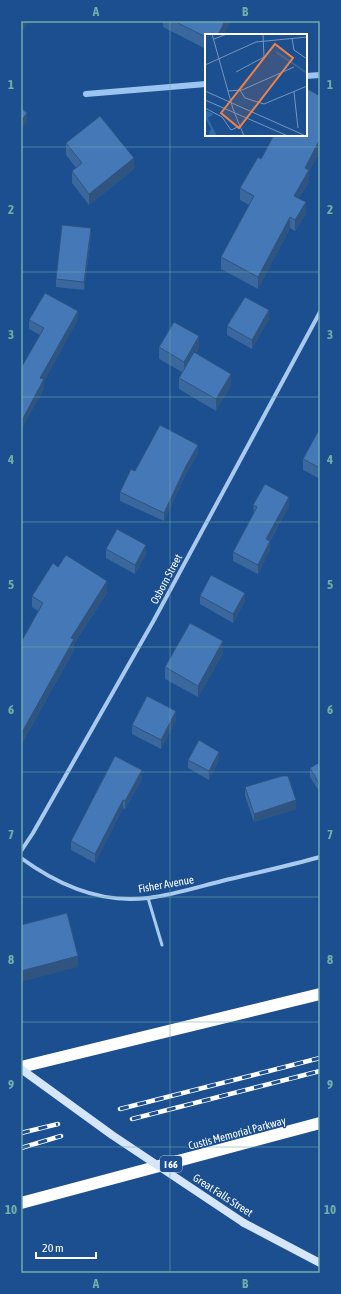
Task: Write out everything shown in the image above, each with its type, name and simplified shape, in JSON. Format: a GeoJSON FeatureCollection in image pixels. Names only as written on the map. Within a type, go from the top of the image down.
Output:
{"type":"FeatureCollection","features":[{"type":"Feature","properties":{"kind":"highway"},"geometry":{"type":"LineString","coordinates":[[21,1068],[320,994]]}},
{"type":"Feature","properties":{"kind":"highway","name":"Custis Memorial Parkway"},"geometry":{"type":"LineString","coordinates":[[21,1204],[320,1124]]}},
{"type":"Feature","properties":{"kind":"main road","name":"Great Falls Street"},"geometry":{"type":"LineString","coordinates":[[21,1068],[112,1134],[244,1223],[320,1263]]}},
{"type":"Feature","properties":{"kind":"street","name":"Osborn Street"},"geometry":{"type":"LineString","coordinates":[[21,851],[33,833],[154,620],[320,312]]}},
{"type":"Feature","properties":{"kind":"street","name":"Fisher Avenue"},"geometry":{"type":"LineString","coordinates":[[21,858],[48,876],[81,891],[100,896],[122,899],[148,898],[181,892],[320,857]]}},
{"type":"Feature","properties":{"kind":"lane"},"geometry":{"type":"LineString","coordinates":[[148,898],[162,945]]}},
{"type":"Feature","properties":{"kind":"building"},"geometry":{"type":"Polygon","coordinates":[[[174,21],[225,21],[218,34],[205,34],[205,36],[174,21]]]}},
{"type":"Feature","properties":{"kind":"building"},"geometry":{"type":"Polygon","coordinates":[[[307,89],[320,96],[320,139],[305,168],[309,170],[294,196],[306,202],[295,220],[290,217],[258,277],[221,257],[254,196],[240,188],[258,157],[261,159],[273,136],[307,136],[307,89]]]}},
{"type":"Feature","properties":{"kind":"building"},"geometry":{"type":"Polygon","coordinates":[[[21,108],[27,113],[21,121],[21,108]]]}},
{"type":"Feature","properties":{"kind":"building"},"geometry":{"type":"Polygon","coordinates":[[[100,116],[134,158],[89,194],[72,171],[82,163],[66,143],[100,116]]]}},
{"type":"Feature","properties":{"kind":"building"},"geometry":{"type":"Polygon","coordinates":[[[62,225],[91,228],[84,282],[56,279],[62,225]]]}},
{"type":"Feature","properties":{"kind":"building"},"geometry":{"type":"Polygon","coordinates":[[[45,293],[78,311],[40,378],[44,379],[21,422],[21,368],[44,328],[29,320],[45,293]]]}},
{"type":"Feature","properties":{"kind":"building"},"geometry":{"type":"Polygon","coordinates":[[[245,297],[269,310],[252,340],[227,326],[245,297]]]}},
{"type":"Feature","properties":{"kind":"building"},"geometry":{"type":"Polygon","coordinates":[[[174,322],[199,336],[184,362],[159,347],[174,322]]]}},
{"type":"Feature","properties":{"kind":"building"},"geometry":{"type":"Polygon","coordinates":[[[194,352],[231,374],[216,399],[179,378],[194,352]]]}},
{"type":"Feature","properties":{"kind":"building"},"geometry":{"type":"Polygon","coordinates":[[[160,425],[198,445],[186,466],[164,513],[120,492],[131,469],[135,471],[160,425]]]}},
{"type":"Feature","properties":{"kind":"building"},"geometry":{"type":"Polygon","coordinates":[[[320,428],[320,468],[303,459],[320,428]]]}},
{"type":"Feature","properties":{"kind":"building"},"geometry":{"type":"Polygon","coordinates":[[[265,484],[289,497],[266,539],[270,541],[258,565],[233,552],[257,507],[253,505],[265,484]]]}},
{"type":"Feature","properties":{"kind":"building"},"geometry":{"type":"Polygon","coordinates":[[[117,529],[146,545],[135,565],[106,549],[117,529]]]}},
{"type":"Feature","properties":{"kind":"building"},"geometry":{"type":"Polygon","coordinates":[[[66,555],[107,581],[71,638],[74,639],[21,734],[21,642],[43,603],[32,596],[53,563],[58,567],[66,555]]]}},
{"type":"Feature","properties":{"kind":"building"},"geometry":{"type":"Polygon","coordinates":[[[211,575],[245,593],[233,614],[200,596],[211,575]]]}},
{"type":"Feature","properties":{"kind":"building"},"geometry":{"type":"Polygon","coordinates":[[[190,623],[223,641],[198,686],[165,667],[190,623]]]}},
{"type":"Feature","properties":{"kind":"building"},"geometry":{"type":"Polygon","coordinates":[[[147,696],[176,711],[161,740],[132,725],[147,696]]]}},
{"type":"Feature","properties":{"kind":"building"},"geometry":{"type":"Polygon","coordinates":[[[199,740],[219,752],[209,771],[188,760],[199,740]]]}},
{"type":"Feature","properties":{"kind":"building"},"geometry":{"type":"Polygon","coordinates":[[[115,756],[142,770],[125,801],[123,800],[95,854],[71,841],[115,756]]]}},
{"type":"Feature","properties":{"kind":"building"},"geometry":{"type":"Polygon","coordinates":[[[320,762],[320,785],[310,768],[320,762]]]}},
{"type":"Feature","properties":{"kind":"building"},"geometry":{"type":"Polygon","coordinates":[[[282,776],[288,776],[296,800],[254,814],[245,787],[282,776]]]}},
{"type":"Feature","properties":{"kind":"building"},"geometry":{"type":"Polygon","coordinates":[[[67,913],[78,956],[21,971],[21,925],[67,913]]]}},
{"type":"Feature","properties":{"kind":"waterway"},"geometry":{"type":"LineString","coordinates":[[307,76],[320,75]]}},
{"type":"Feature","properties":{"kind":"waterway"},"geometry":{"type":"LineString","coordinates":[[86,94],[205,84]]}},
{"type":"Feature","properties":{"kind":"railway"},"geometry":{"type":"LineString","coordinates":[[120,1109],[320,1058]]}},
{"type":"Feature","properties":{"kind":"railway"},"geometry":{"type":"LineString","coordinates":[[132,1119],[320,1071]]}},
{"type":"Feature","properties":{"kind":"railway"},"geometry":{"type":"LineString","coordinates":[[21,1133],[58,1124]]}},
{"type":"Feature","properties":{"kind":"railway"},"geometry":{"type":"LineString","coordinates":[[21,1148],[61,1136]]}}]}
